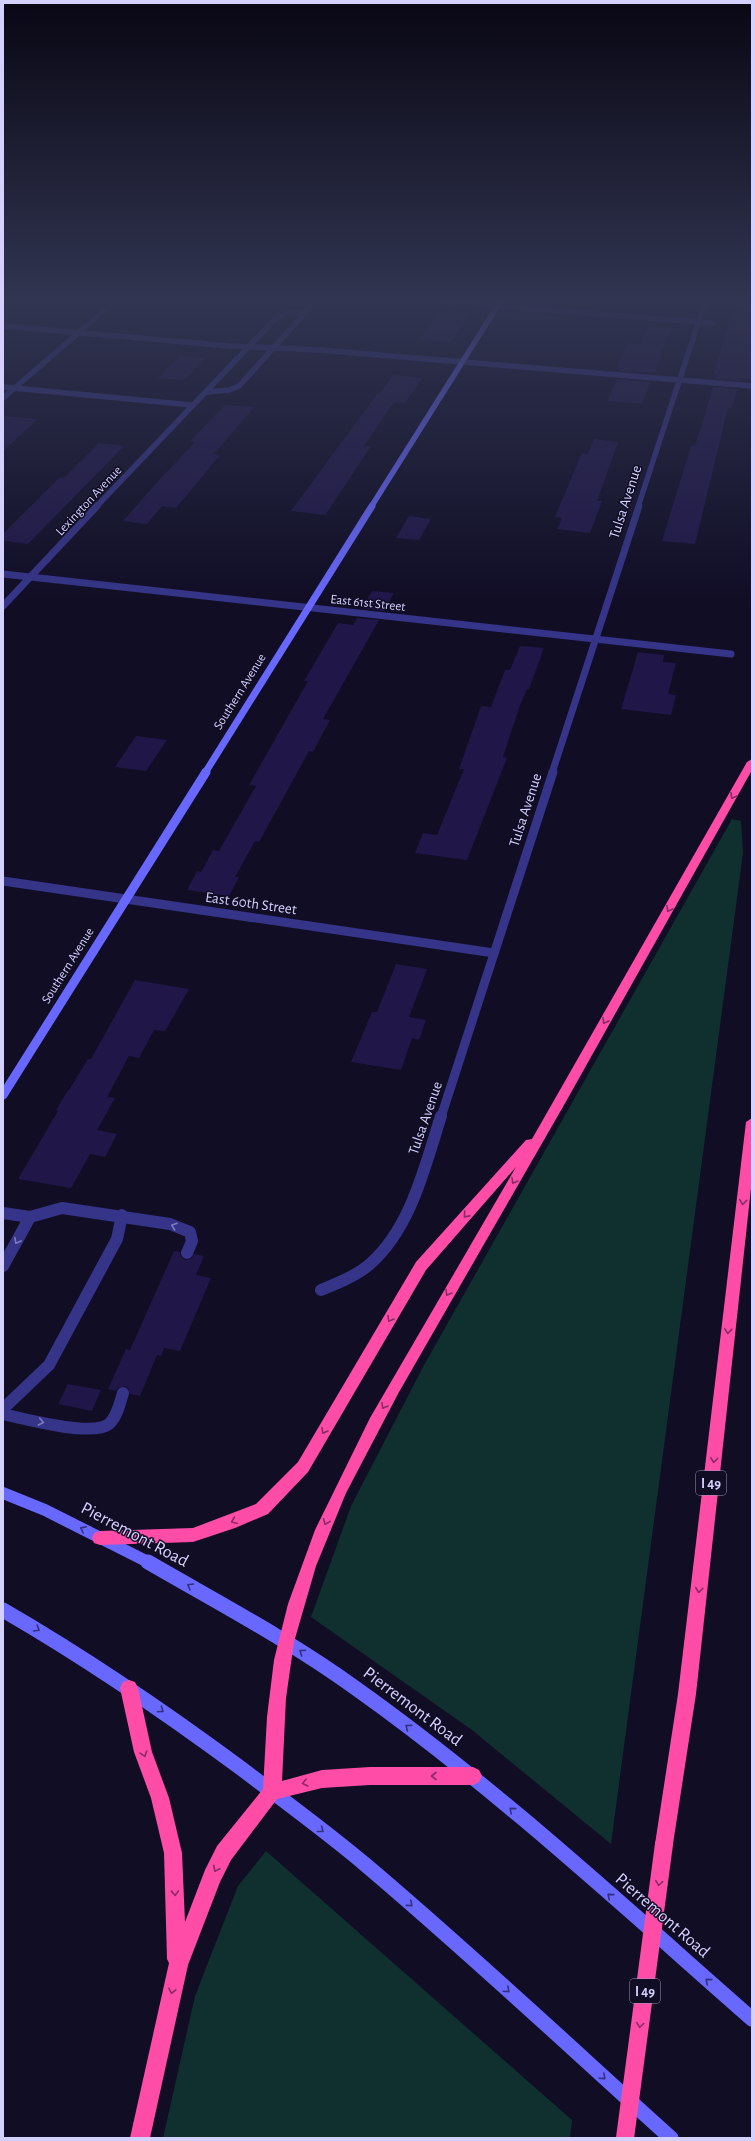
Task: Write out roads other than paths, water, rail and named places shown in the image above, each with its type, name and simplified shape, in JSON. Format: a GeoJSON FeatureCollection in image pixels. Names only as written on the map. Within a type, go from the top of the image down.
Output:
{"type":"FeatureCollection","features":[{"type":"Feature","properties":{"kind":"highway"},"geometry":{"type":"LineString","coordinates":[[140,2138],[178,1965],[212,1877],[224,1853],[272,1792],[277,1692],[286,1642],[308,1564],[332,1508],[360,1450],[450,1291],[548,1123],[752,762]]}},
{"type":"Feature","properties":{"kind":"highway","name":"I 49"},"geometry":{"type":"LineString","coordinates":[[625,2138],[664,1844],[687,1694],[752,1122]]}},
{"type":"Feature","properties":{"kind":"highway"},"geometry":{"type":"LineString","coordinates":[[100,1538],[193,1535],[229,1523],[262,1509],[302,1467],[421,1266],[548,1123]]}},
{"type":"Feature","properties":{"kind":"highway"},"geometry":{"type":"LineString","coordinates":[[129,1688],[143,1752],[160,1798],[173,1854],[178,1965]]}},
{"type":"Feature","properties":{"kind":"highway"},"geometry":{"type":"LineString","coordinates":[[272,1792],[322,1779],[370,1776],[473,1776]]}},
{"type":"Feature","properties":{"kind":"street"},"geometry":{"type":"LineString","coordinates":[[160,402],[192,405]]}},
{"type":"Feature","properties":{"kind":"street","name":"Lexington Avenue"},"geometry":{"type":"LineString","coordinates":[[3,606],[195,402]]}},
{"type":"Feature","properties":{"kind":"street","name":"Southern Avenue"},"geometry":{"type":"LineString","coordinates":[[3,1095],[125,898],[438,402]]}},
{"type":"Feature","properties":{"kind":"street","name":"Tulsa Avenue"},"geometry":{"type":"LineString","coordinates":[[321,1290],[348,1279],[363,1270],[376,1259],[392,1240],[414,1194],[596,640],[672,402]]}},
{"type":"Feature","properties":{"kind":"street","name":"East 61st Street"},"geometry":{"type":"LineString","coordinates":[[3,574],[731,654]]}},
{"type":"Feature","properties":{"kind":"street","name":"East 60th Street"},"geometry":{"type":"LineString","coordinates":[[3,881],[494,953]]}},
{"type":"Feature","properties":{"kind":"street"},"geometry":{"type":"LineString","coordinates":[[3,1213],[30,1216],[62,1208],[122,1215],[170,1224],[190,1232],[192,1241],[187,1253]]}},
{"type":"Feature","properties":{"kind":"street"},"geometry":{"type":"LineString","coordinates":[[3,1409],[49,1365],[117,1239],[122,1215]]}},
{"type":"Feature","properties":{"kind":"street"},"geometry":{"type":"LineString","coordinates":[[3,1266],[30,1216]]}},
{"type":"Feature","properties":{"kind":"street"},"geometry":{"type":"LineString","coordinates":[[3,1414],[59,1425],[95,1429],[108,1425],[114,1417],[123,1392]]}},
{"type":"Feature","properties":{"kind":"street","name":"Pierremont Road"},"geometry":{"type":"LineString","coordinates":[[3,1493],[45,1510],[146,1560],[286,1642],[352,1686],[473,1776],[752,2019]]}},
{"type":"Feature","properties":{"kind":"street"},"geometry":{"type":"LineString","coordinates":[[3,1610],[37,1628],[129,1688],[272,1792],[368,1867],[432,1922],[671,2138]]}}]}
